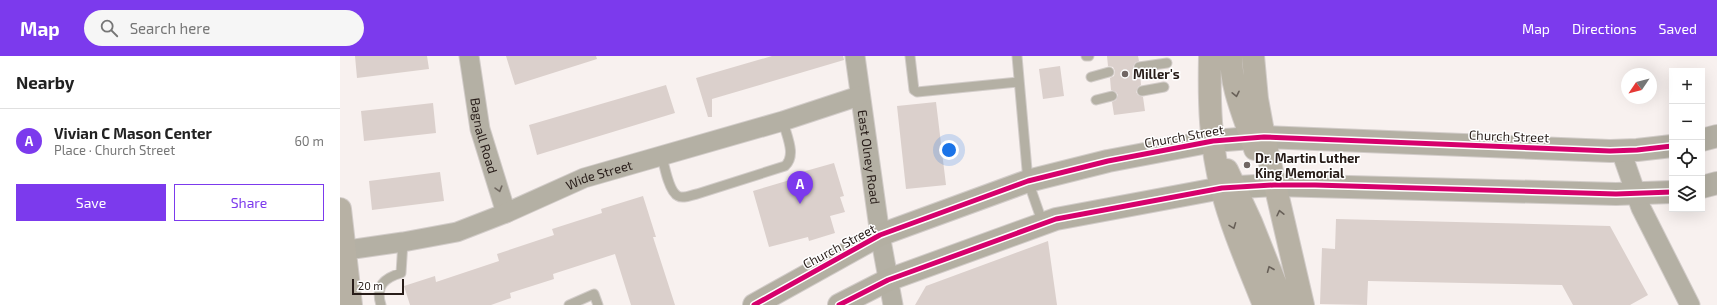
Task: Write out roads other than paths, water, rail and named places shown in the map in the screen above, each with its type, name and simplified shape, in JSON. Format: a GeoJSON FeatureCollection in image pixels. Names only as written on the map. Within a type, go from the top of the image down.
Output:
{"type":"FeatureCollection","features":[{"type":"Feature","properties":{"kind":"main road"},"geometry":{"type":"LineString","coordinates":[[1210,56],[1210,110],[1213,140],[1228,188],[1284,305]]}},
{"type":"Feature","properties":{"kind":"main road"},"geometry":{"type":"LineString","coordinates":[[1230,56],[1237,99],[1258,138],[1274,185],[1303,305]]}},
{"type":"Feature","properties":{"kind":"main road"},"geometry":{"type":"LineString","coordinates":[[1253,56],[1257,99],[1258,138]]}},
{"type":"Feature","properties":{"kind":"main road","name":"Church Street"},"geometry":{"type":"LineString","coordinates":[[754,305],[880,235],[1028,180],[1108,161],[1213,140],[1258,138]]}},
{"type":"Feature","properties":{"kind":"main road"},"geometry":{"type":"LineString","coordinates":[[839,305],[888,280],[1056,219],[1228,188],[1274,185]]}},
{"type":"Feature","properties":{"kind":"main road"},"geometry":{"type":"LineString","coordinates":[[1228,188],[1229,214],[1264,305]]}},
{"type":"Feature","properties":{"kind":"main road"},"geometry":{"type":"LineString","coordinates":[[340,210],[342,251],[351,305]]}},
{"type":"Feature","properties":{"kind":"street","name":"Bagnall Road"},"geometry":{"type":"LineString","coordinates":[[469,56],[480,129],[506,213]]}},
{"type":"Feature","properties":{"kind":"street","name":"East Olney Road"},"geometry":{"type":"LineString","coordinates":[[855,56],[859,96],[880,235],[893,305]]}},
{"type":"Feature","properties":{"kind":"street","name":"Wide Street"},"geometry":{"type":"LineString","coordinates":[[342,251],[457,232],[506,213],[584,178],[783,121],[859,96]]}},
{"type":"Feature","properties":{"kind":"street"},"geometry":{"type":"LineString","coordinates":[[1705,139],[1717,136]]}},
{"type":"Feature","properties":{"kind":"street","name":"Church Street"},"geometry":{"type":"LineString","coordinates":[[1258,138],[1621,151],[1669,146]]}},
{"type":"Feature","properties":{"kind":"street"},"geometry":{"type":"LineString","coordinates":[[1621,151],[1635,194],[1647,222],[1690,305]]}},
{"type":"Feature","properties":{"kind":"street"},"geometry":{"type":"LineString","coordinates":[[1705,186],[1717,183]]}},
{"type":"Feature","properties":{"kind":"street"},"geometry":{"type":"LineString","coordinates":[[1274,185],[1635,194],[1669,192]]}},
{"type":"Feature","properties":{"kind":"lane"},"geometry":{"type":"LineString","coordinates":[[910,56],[914,90],[918,92],[1019,82]]}},
{"type":"Feature","properties":{"kind":"lane"},"geometry":{"type":"LineString","coordinates":[[1017,56],[1028,180],[1043,224]]}},
{"type":"Feature","properties":{"kind":"lane"},"geometry":{"type":"LineString","coordinates":[[1140,67],[1167,63]]}},
{"type":"Feature","properties":{"kind":"lane"},"geometry":{"type":"LineString","coordinates":[[1090,77],[1109,72]]}},
{"type":"Feature","properties":{"kind":"lane"},"geometry":{"type":"LineString","coordinates":[[1142,91],[1164,87]]}},
{"type":"Feature","properties":{"kind":"lane"},"geometry":{"type":"LineString","coordinates":[[1096,100],[1112,96]]}},
{"type":"Feature","properties":{"kind":"lane"},"geometry":{"type":"LineString","coordinates":[[662,156],[670,186],[674,193],[678,196],[696,194],[785,166],[789,162],[791,154],[783,121]]}},
{"type":"Feature","properties":{"kind":"lane"},"geometry":{"type":"LineString","coordinates":[[381,305],[378,297],[380,287],[389,278],[401,272],[403,242]]}},
{"type":"Feature","properties":{"kind":"lane"},"geometry":{"type":"LineString","coordinates":[[569,305],[594,294],[598,305]]}},
{"type":"Feature","properties":{"kind":"place","name":"Miller's"},"geometry":{"type":"Point","coordinates":[1125,74]}},
{"type":"Feature","properties":{"kind":"place","name":"Dr. Martin Luther King Memorial"},"geometry":{"type":"Point","coordinates":[1247,165]}},
{"type":"Feature","properties":{"kind":"place","name":"Vivian C Mason Center"},"geometry":{"type":"Point","coordinates":[800,204]}}]}
